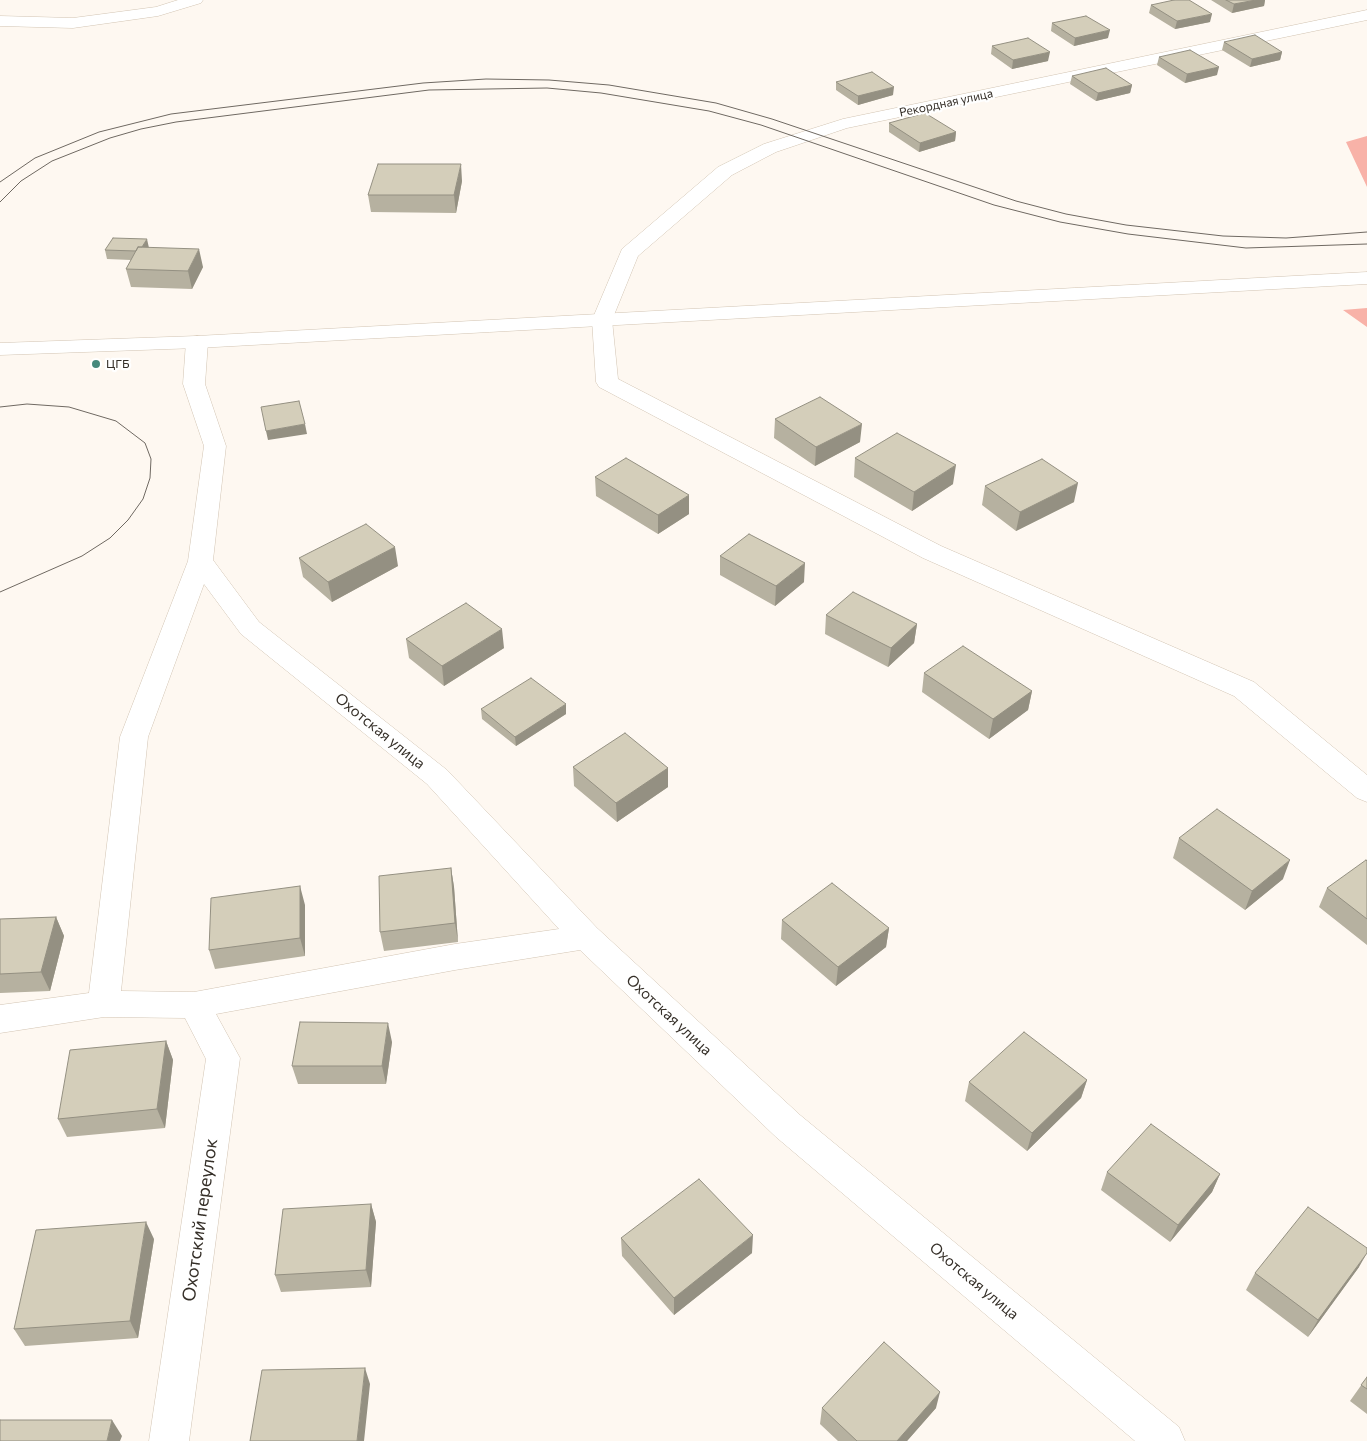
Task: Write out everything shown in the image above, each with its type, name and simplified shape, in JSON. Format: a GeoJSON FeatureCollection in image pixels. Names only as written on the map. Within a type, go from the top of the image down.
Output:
{"type":"FeatureCollection","features":[{"type":"Feature","properties":{"kind":"street"},"geometry":{"type":"LineString","coordinates":[[0,21],[73,23],[158,11],[195,0]]}},
{"type":"Feature","properties":{"kind":"street","name":"Рекордная улица"},"geometry":{"type":"LineString","coordinates":[[602,320],[629,253],[725,171],[770,148],[843,124],[1367,15]]}},
{"type":"Feature","properties":{"kind":"street"},"geometry":{"type":"LineString","coordinates":[[0,349],[196,342],[1367,278]]}},
{"type":"Feature","properties":{"kind":"street"},"geometry":{"type":"LineString","coordinates":[[602,320],[607,382],[932,552],[1244,689],[1367,791]]}},
{"type":"Feature","properties":{"kind":"street"},"geometry":{"type":"LineString","coordinates":[[104,1004],[134,737],[200,561],[215,446],[194,384],[196,342]]}},
{"type":"Feature","properties":{"kind":"street","name":"Охотская улица"},"geometry":{"type":"LineString","coordinates":[[200,561],[250,628],[437,777],[586,937],[788,1126],[1166,1441]]}},
{"type":"Feature","properties":{"kind":"street"},"geometry":{"type":"LineString","coordinates":[[0,1019],[104,1004],[194,1005],[454,956],[586,937]]}},
{"type":"Feature","properties":{"kind":"street","name":"Охотский переулок"},"geometry":{"type":"LineString","coordinates":[[169,1441],[222,1058],[194,1005]]}},
{"type":"Feature","properties":{"kind":"shaded area"},"geometry":{"type":"Polygon","coordinates":[[[1367,136],[1367,187],[1346,142],[1367,136]]]}},
{"type":"Feature","properties":{"kind":"shaded area"},"geometry":{"type":"Polygon","coordinates":[[[1367,308],[1367,327],[1343,310],[1367,308]]]}},
{"type":"Feature","properties":{"kind":"building"},"geometry":{"type":"Polygon","coordinates":[[[1174,0],[1189,0],[1212,14],[1177,21],[1151,5],[1174,0]]]}},
{"type":"Feature","properties":{"kind":"building"},"geometry":{"type":"Polygon","coordinates":[[[1226,0],[1256,0],[1234,4],[1226,0]]]}},
{"type":"Feature","properties":{"kind":"building"},"geometry":{"type":"Polygon","coordinates":[[[1086,16],[1110,30],[1075,38],[1052,23],[1086,16]]]}},
{"type":"Feature","properties":{"kind":"building"},"geometry":{"type":"Polygon","coordinates":[[[1255,35],[1282,52],[1252,59],[1224,42],[1255,35]]]}},
{"type":"Feature","properties":{"kind":"building"},"geometry":{"type":"Polygon","coordinates":[[[1028,38],[1050,52],[1013,60],[992,46],[1028,38]]]}},
{"type":"Feature","properties":{"kind":"building"},"geometry":{"type":"Polygon","coordinates":[[[1190,50],[1219,67],[1187,74],[1159,57],[1190,50]]]}},
{"type":"Feature","properties":{"kind":"building"},"geometry":{"type":"Polygon","coordinates":[[[1106,68],[1132,85],[1098,93],[1072,76],[1106,68]]]}},
{"type":"Feature","properties":{"kind":"building"},"geometry":{"type":"Polygon","coordinates":[[[872,72],[894,87],[858,96],[836,82],[872,72]]]}},
{"type":"Feature","properties":{"kind":"building"},"geometry":{"type":"Polygon","coordinates":[[[925,113],[956,132],[920,143],[889,123],[925,113]]]}},
{"type":"Feature","properties":{"kind":"building"},"geometry":{"type":"Polygon","coordinates":[[[378,164],[461,164],[454,195],[368,195],[378,164]]]}},
{"type":"Feature","properties":{"kind":"building"},"geometry":{"type":"Polygon","coordinates":[[[113,238],[147,239],[142,247],[138,247],[136,251],[105,250],[113,238]]]}},
{"type":"Feature","properties":{"kind":"building"},"geometry":{"type":"Polygon","coordinates":[[[138,247],[199,249],[188,271],[126,269],[138,247]]]}},
{"type":"Feature","properties":{"kind":"building"},"geometry":{"type":"Polygon","coordinates":[[[820,397],[862,424],[816,447],[775,419],[820,397]]]}},
{"type":"Feature","properties":{"kind":"building"},"geometry":{"type":"Polygon","coordinates":[[[299,401],[305,424],[266,431],[261,407],[299,401]]]}},
{"type":"Feature","properties":{"kind":"building"},"geometry":{"type":"Polygon","coordinates":[[[897,433],[956,465],[914,492],[855,458],[897,433]]]}},
{"type":"Feature","properties":{"kind":"building"},"geometry":{"type":"Polygon","coordinates":[[[626,458],[689,495],[658,515],[595,477],[626,458]]]}},
{"type":"Feature","properties":{"kind":"building"},"geometry":{"type":"Polygon","coordinates":[[[1042,459],[1078,483],[1020,512],[985,486],[1042,459]]]}},
{"type":"Feature","properties":{"kind":"building"},"geometry":{"type":"Polygon","coordinates":[[[366,524],[395,547],[328,582],[299,558],[366,524]]]}},
{"type":"Feature","properties":{"kind":"building"},"geometry":{"type":"Polygon","coordinates":[[[749,534],[805,563],[776,586],[720,556],[749,534]]]}},
{"type":"Feature","properties":{"kind":"building"},"geometry":{"type":"Polygon","coordinates":[[[853,592],[917,624],[891,648],[826,615],[853,592]]]}},
{"type":"Feature","properties":{"kind":"building"},"geometry":{"type":"Polygon","coordinates":[[[466,603],[502,629],[442,666],[406,639],[466,603]]]}},
{"type":"Feature","properties":{"kind":"building"},"geometry":{"type":"Polygon","coordinates":[[[963,646],[1032,691],[993,719],[924,673],[963,646]]]}},
{"type":"Feature","properties":{"kind":"building"},"geometry":{"type":"Polygon","coordinates":[[[531,678],[566,704],[515,737],[481,709],[531,678]]]}},
{"type":"Feature","properties":{"kind":"building"},"geometry":{"type":"Polygon","coordinates":[[[625,733],[668,768],[616,803],[573,767],[625,733]]]}},
{"type":"Feature","properties":{"kind":"building"},"geometry":{"type":"Polygon","coordinates":[[[1217,809],[1290,860],[1252,891],[1179,838],[1217,809]]]}},
{"type":"Feature","properties":{"kind":"building"},"geometry":{"type":"Polygon","coordinates":[[[1367,861],[1367,919],[1327,888],[1367,861]]]}},
{"type":"Feature","properties":{"kind":"building"},"geometry":{"type":"Polygon","coordinates":[[[451,868],[455,923],[380,932],[379,876],[451,868]]]}},
{"type":"Feature","properties":{"kind":"building"},"geometry":{"type":"Polygon","coordinates":[[[832,883],[889,928],[838,967],[782,920],[832,883]]]}},
{"type":"Feature","properties":{"kind":"building"},"geometry":{"type":"Polygon","coordinates":[[[300,886],[300,938],[209,950],[211,898],[300,886]]]}},
{"type":"Feature","properties":{"kind":"building"},"geometry":{"type":"Polygon","coordinates":[[[56,917],[41,972],[0,974],[0,919],[56,917]]]}},
{"type":"Feature","properties":{"kind":"building"},"geometry":{"type":"Polygon","coordinates":[[[300,1022],[388,1023],[382,1066],[292,1066],[300,1022]]]}},
{"type":"Feature","properties":{"kind":"building"},"geometry":{"type":"Polygon","coordinates":[[[1024,1032],[1087,1080],[1032,1133],[969,1082],[1024,1032]]]}},
{"type":"Feature","properties":{"kind":"building"},"geometry":{"type":"Polygon","coordinates":[[[166,1041],[157,1109],[58,1119],[70,1050],[166,1041]]]}},
{"type":"Feature","properties":{"kind":"building"},"geometry":{"type":"Polygon","coordinates":[[[1151,1124],[1220,1174],[1178,1225],[1107,1172],[1151,1124]]]}},
{"type":"Feature","properties":{"kind":"building"},"geometry":{"type":"Polygon","coordinates":[[[699,1179],[753,1235],[674,1298],[621,1238],[699,1179]]]}},
{"type":"Feature","properties":{"kind":"building"},"geometry":{"type":"Polygon","coordinates":[[[371,1204],[366,1270],[275,1275],[283,1209],[371,1204]]]}},
{"type":"Feature","properties":{"kind":"building"},"geometry":{"type":"Polygon","coordinates":[[[1308,1207],[1367,1248],[1367,1253],[1318,1320],[1255,1273],[1308,1207]]]}},
{"type":"Feature","properties":{"kind":"building"},"geometry":{"type":"Polygon","coordinates":[[[146,1222],[130,1321],[14,1329],[36,1230],[146,1222]]]}},
{"type":"Feature","properties":{"kind":"building"},"geometry":{"type":"Polygon","coordinates":[[[884,1342],[940,1392],[897,1441],[857,1441],[822,1408],[884,1342]]]}},
{"type":"Feature","properties":{"kind":"building"},"geometry":{"type":"Polygon","coordinates":[[[365,1368],[357,1441],[250,1441],[262,1370],[365,1368]]]}},
{"type":"Feature","properties":{"kind":"building"},"geometry":{"type":"Polygon","coordinates":[[[1367,1377],[1367,1389],[1361,1385],[1367,1377]]]}},
{"type":"Feature","properties":{"kind":"building"},"geometry":{"type":"Polygon","coordinates":[[[0,1420],[112,1420],[107,1441],[0,1441],[0,1420]]]}},
{"type":"Feature","properties":{"kind":"tram line"},"geometry":{"type":"LineString","coordinates":[[0,182],[35,158],[99,132],[171,114],[423,83],[486,79],[549,80],[609,85],[716,103],[772,119],[1016,201],[1066,214],[1126,225],[1223,236],[1286,238],[1367,232]]}},
{"type":"Feature","properties":{"kind":"tram line"},"geometry":{"type":"LineString","coordinates":[[0,202],[21,181],[52,161],[110,138],[141,129],[176,122],[429,90],[547,88],[601,93],[709,111],[761,125],[994,205],[1060,222],[1128,234],[1246,248],[1367,244]]}},
{"type":"Feature","properties":{"kind":"tram line"},"geometry":{"type":"LineString","coordinates":[[0,407],[27,404],[69,407],[116,421],[145,443],[151,459],[150,478],[143,499],[128,520],[110,538],[82,556],[0,592]]}},
{"type":"Feature","properties":{"kind":"place","name":"ЦГБ"},"geometry":{"type":"Point","coordinates":[96,364]}}]}
